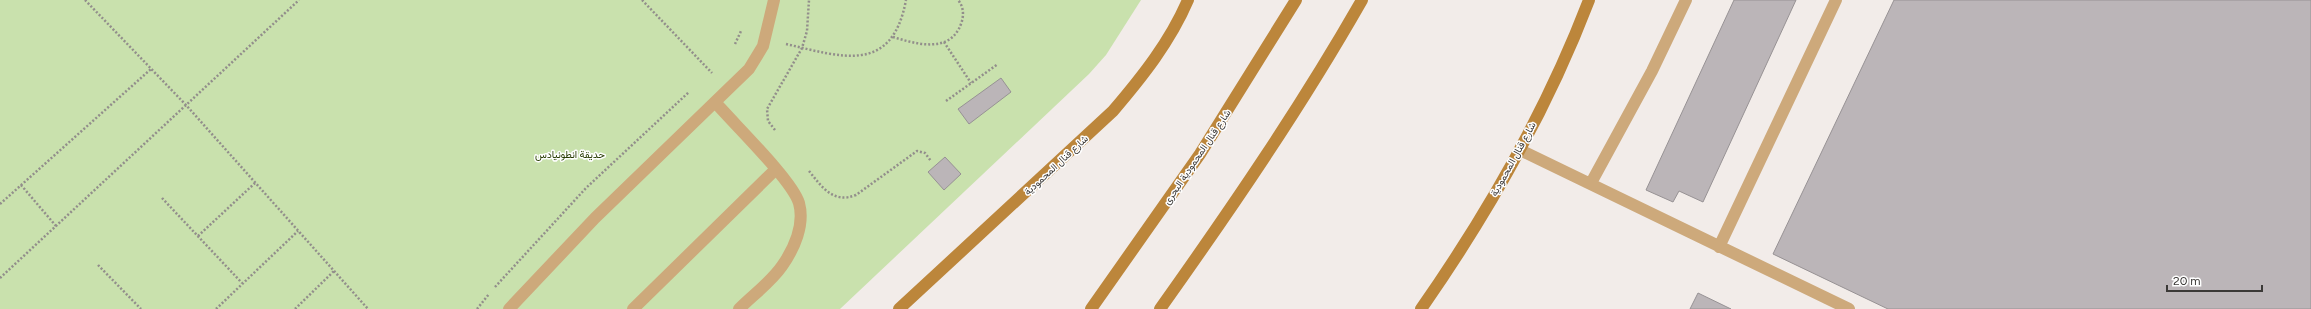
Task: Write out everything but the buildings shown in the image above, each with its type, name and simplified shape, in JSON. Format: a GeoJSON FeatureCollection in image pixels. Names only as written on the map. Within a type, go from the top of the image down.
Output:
{"type":"FeatureCollection","features":[{"type":"Feature","properties":{"kind":"street","name":"شارع قنال المحمودية"},"geometry":{"type":"LineString","coordinates":[[899,309],[1113,111],[1141,78],[1166,42],[1188,0]]}},
{"type":"Feature","properties":{"kind":"street","name":"شارع قنال المحمودية البحرى"},"geometry":{"type":"LineString","coordinates":[[1091,309],[1200,154],[1296,0]]}},
{"type":"Feature","properties":{"kind":"street"},"geometry":{"type":"LineString","coordinates":[[1160,309],[1209,241],[1283,128],[1362,0]]}},
{"type":"Feature","properties":{"kind":"street","name":"شارع قنال المحمودية"},"geometry":{"type":"LineString","coordinates":[[1421,309],[1460,252],[1520,150],[1553,83],[1589,0]]}},
{"type":"Feature","properties":{"kind":"lane"},"geometry":{"type":"LineString","coordinates":[[509,309],[595,218],[716,103],[749,69],[763,46],[774,0]]}},
{"type":"Feature","properties":{"kind":"lane"},"geometry":{"type":"LineString","coordinates":[[1591,183],[1642,92],[1686,0]]}},
{"type":"Feature","properties":{"kind":"lane"},"geometry":{"type":"LineString","coordinates":[[1719,247],[1836,0]]}},
{"type":"Feature","properties":{"kind":"lane"},"geometry":{"type":"LineString","coordinates":[[716,103],[790,186],[799,203],[800,224],[796,243],[782,267],[739,309]]}},
{"type":"Feature","properties":{"kind":"lane"},"geometry":{"type":"LineString","coordinates":[[1520,150],[1849,309]]}},
{"type":"Feature","properties":{"kind":"lane"},"geometry":{"type":"LineString","coordinates":[[633,309],[775,170]]}},
{"type":"Feature","properties":{"kind":"path"},"geometry":{"type":"LineString","coordinates":[[85,0],[186,105],[368,309]]}},
{"type":"Feature","properties":{"kind":"path"},"geometry":{"type":"LineString","coordinates":[[0,278],[299,0]]}},
{"type":"Feature","properties":{"kind":"path"},"geometry":{"type":"LineString","coordinates":[[642,0],[712,73]]}},
{"type":"Feature","properties":{"kind":"path"},"geometry":{"type":"LineString","coordinates":[[777,132],[768,121],[767,109],[802,48],[807,31],[809,0]]}},
{"type":"Feature","properties":{"kind":"path"},"geometry":{"type":"LineString","coordinates":[[764,40],[848,56],[864,56],[887,44],[893,37],[906,0]]}},
{"type":"Feature","properties":{"kind":"path"},"geometry":{"type":"LineString","coordinates":[[893,37],[929,45],[944,42],[955,34],[963,19],[963,11],[958,0]]}},
{"type":"Feature","properties":{"kind":"path"},"geometry":{"type":"LineString","coordinates":[[732,50],[742,29]]}},
{"type":"Feature","properties":{"kind":"path"},"geometry":{"type":"LineString","coordinates":[[944,42],[971,83]]}},
{"type":"Feature","properties":{"kind":"path"},"geometry":{"type":"LineString","coordinates":[[946,101],[998,64]]}},
{"type":"Feature","properties":{"kind":"path"},"geometry":{"type":"LineString","coordinates":[[706,78],[717,68]]}},
{"type":"Feature","properties":{"kind":"path"},"geometry":{"type":"LineString","coordinates":[[0,204],[151,69]]}},
{"type":"Feature","properties":{"kind":"path"},"geometry":{"type":"LineString","coordinates":[[477,309],[586,188],[695,87]]}},
{"type":"Feature","properties":{"kind":"path"},"geometry":{"type":"LineString","coordinates":[[807,169],[830,194],[845,198],[862,191],[913,152],[921,151],[931,161]]}},
{"type":"Feature","properties":{"kind":"path"},"geometry":{"type":"LineString","coordinates":[[198,236],[255,183]]}},
{"type":"Feature","properties":{"kind":"path"},"geometry":{"type":"LineString","coordinates":[[21,185],[56,226]]}},
{"type":"Feature","properties":{"kind":"path"},"geometry":{"type":"LineString","coordinates":[[162,198],[242,283]]}},
{"type":"Feature","properties":{"kind":"path"},"geometry":{"type":"LineString","coordinates":[[216,309],[298,231]]}},
{"type":"Feature","properties":{"kind":"path"},"geometry":{"type":"LineString","coordinates":[[98,265],[141,309]]}},
{"type":"Feature","properties":{"kind":"path"},"geometry":{"type":"LineString","coordinates":[[295,309],[334,271]]}},
{"type":"Feature","properties":{"kind":"green space","name":"حديقة انطونيادس"},"geometry":{"type":"Polygon","coordinates":[[[0,0],[1141,0],[1106,55],[1089,74],[840,309],[0,309],[0,0]]]}}]}
